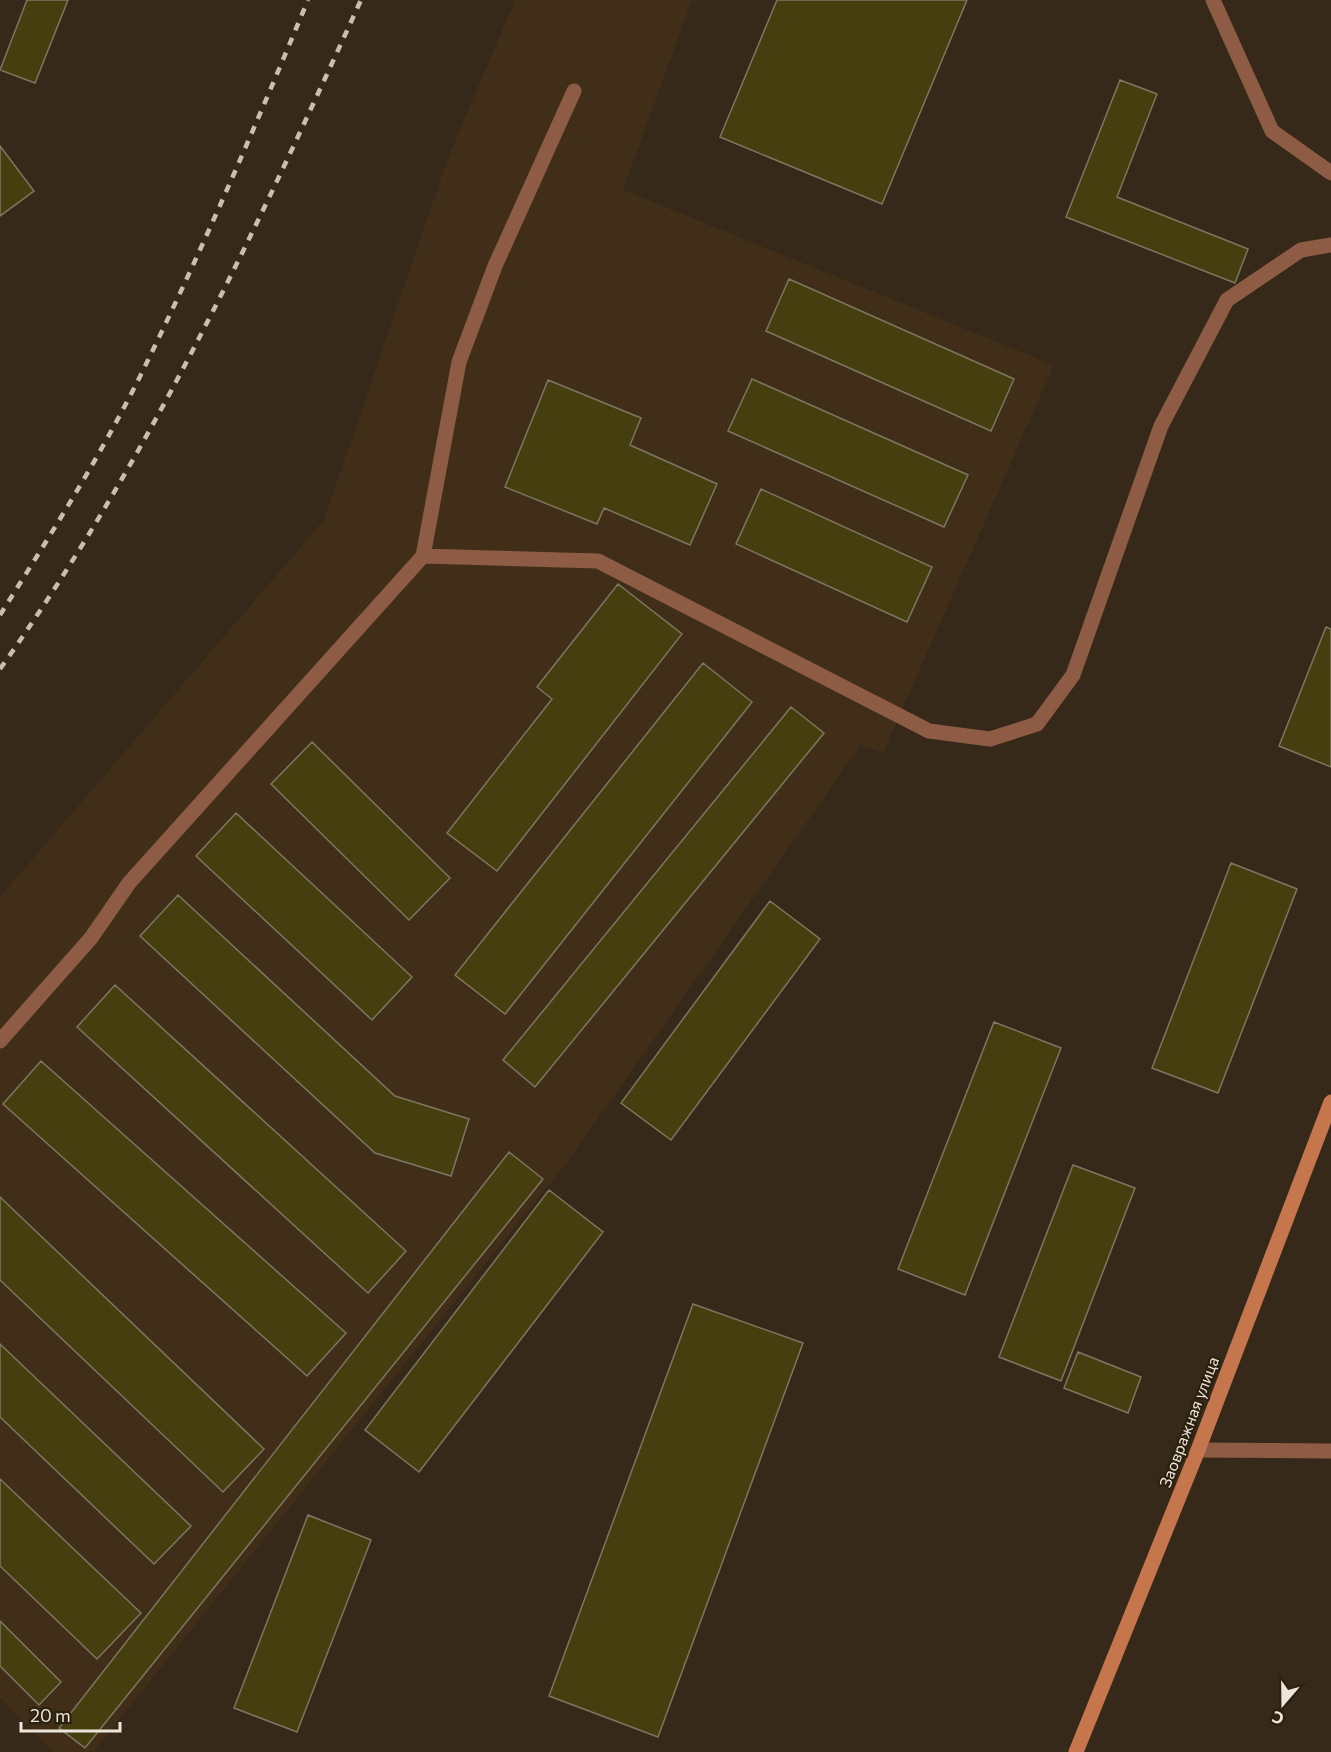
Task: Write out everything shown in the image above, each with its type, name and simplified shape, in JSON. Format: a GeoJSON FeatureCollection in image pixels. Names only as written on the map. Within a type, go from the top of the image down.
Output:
{"type":"FeatureCollection","features":[{"type":"Feature","properties":{"kind":"street","name":"Заовражная улица"},"geometry":{"type":"LineString","coordinates":[[1076,1752],[1198,1450],[1331,1102]]}},
{"type":"Feature","properties":{"kind":"lane"},"geometry":{"type":"LineString","coordinates":[[1213,0],[1272,131],[1331,173]]}},
{"type":"Feature","properties":{"kind":"lane"},"geometry":{"type":"LineString","coordinates":[[0,1041],[91,938],[129,883],[423,556],[459,362],[495,266],[574,91]]}},
{"type":"Feature","properties":{"kind":"lane"},"geometry":{"type":"LineString","coordinates":[[423,556],[598,561],[929,731],[990,739],[1037,724],[1073,675],[1161,426],[1227,300],[1301,250],[1331,245]]}},
{"type":"Feature","properties":{"kind":"lane"},"geometry":{"type":"LineString","coordinates":[[1198,1450],[1331,1451]]}},
{"type":"Feature","properties":{"kind":"shaded area"},"geometry":{"type":"Polygon","coordinates":[[[515,0],[692,0],[623,190],[1054,365],[883,753],[861,745],[571,1157],[93,1752],[53,1752],[0,1697],[0,897],[324,520],[448,158],[515,0]]]}},
{"type":"Feature","properties":{"kind":"building"},"geometry":{"type":"Polygon","coordinates":[[[27,0],[68,0],[35,83],[0,70],[27,0]]]}},
{"type":"Feature","properties":{"kind":"building"},"geometry":{"type":"Polygon","coordinates":[[[777,0],[967,0],[882,204],[720,137],[777,0]]]}},
{"type":"Feature","properties":{"kind":"building"},"geometry":{"type":"Polygon","coordinates":[[[1120,80],[1157,94],[1117,197],[1248,249],[1235,283],[1066,217],[1120,80]]]}},
{"type":"Feature","properties":{"kind":"building"},"geometry":{"type":"Polygon","coordinates":[[[0,146],[34,191],[0,216],[0,146]]]}},
{"type":"Feature","properties":{"kind":"building"},"geometry":{"type":"Polygon","coordinates":[[[789,279],[1014,379],[991,431],[766,331],[789,279]]]}},
{"type":"Feature","properties":{"kind":"building"},"geometry":{"type":"Polygon","coordinates":[[[752,379],[968,475],[944,527],[728,431],[752,379]]]}},
{"type":"Feature","properties":{"kind":"building"},"geometry":{"type":"Polygon","coordinates":[[[548,380],[641,418],[630,445],[717,484],[690,545],[604,508],[597,524],[505,487],[548,380]]]}},
{"type":"Feature","properties":{"kind":"building"},"geometry":{"type":"Polygon","coordinates":[[[761,489],[932,567],[907,622],[736,544],[761,489]]]}},
{"type":"Feature","properties":{"kind":"building"},"geometry":{"type":"Polygon","coordinates":[[[618,584],[682,634],[497,871],[447,833],[552,699],[537,687],[618,584]]]}},
{"type":"Feature","properties":{"kind":"building"},"geometry":{"type":"Polygon","coordinates":[[[1326,627],[1331,629],[1331,767],[1279,746],[1326,627]]]}},
{"type":"Feature","properties":{"kind":"building"},"geometry":{"type":"Polygon","coordinates":[[[703,663],[752,702],[505,1014],[455,975],[703,663]]]}},
{"type":"Feature","properties":{"kind":"building"},"geometry":{"type":"Polygon","coordinates":[[[791,707],[824,733],[535,1087],[503,1060],[791,707]]]}},
{"type":"Feature","properties":{"kind":"building"},"geometry":{"type":"Polygon","coordinates":[[[312,742],[450,878],[409,920],[271,784],[312,742]]]}},
{"type":"Feature","properties":{"kind":"building"},"geometry":{"type":"Polygon","coordinates":[[[236,813],[412,977],[372,1020],[196,856],[236,813]]]}},
{"type":"Feature","properties":{"kind":"building"},"geometry":{"type":"Polygon","coordinates":[[[1231,863],[1297,889],[1218,1093],[1152,1068],[1231,863]]]}},
{"type":"Feature","properties":{"kind":"building"},"geometry":{"type":"Polygon","coordinates":[[[178,895],[395,1096],[469,1119],[451,1176],[375,1153],[140,936],[178,895]]]}},
{"type":"Feature","properties":{"kind":"building"},"geometry":{"type":"Polygon","coordinates":[[[770,901],[820,939],[671,1140],[621,1103],[770,901]]]}},
{"type":"Feature","properties":{"kind":"building"},"geometry":{"type":"Polygon","coordinates":[[[115,985],[406,1251],[368,1293],[77,1027],[115,985]]]}},
{"type":"Feature","properties":{"kind":"building"},"geometry":{"type":"Polygon","coordinates":[[[994,1022],[1061,1048],[965,1295],[898,1269],[994,1022]]]}},
{"type":"Feature","properties":{"kind":"building"},"geometry":{"type":"Polygon","coordinates":[[[41,1061],[346,1333],[307,1376],[3,1104],[41,1061]]]}},
{"type":"Feature","properties":{"kind":"building"},"geometry":{"type":"Polygon","coordinates":[[[509,1152],[543,1179],[85,1748],[59,1728],[509,1152]]]}},
{"type":"Feature","properties":{"kind":"building"},"geometry":{"type":"Polygon","coordinates":[[[1073,1165],[1135,1188],[1061,1381],[999,1357],[1073,1165]]]}},
{"type":"Feature","properties":{"kind":"building"},"geometry":{"type":"Polygon","coordinates":[[[549,1190],[603,1232],[419,1472],[365,1430],[549,1190]]]}},
{"type":"Feature","properties":{"kind":"building"},"geometry":{"type":"Polygon","coordinates":[[[0,1197],[264,1449],[223,1492],[0,1280],[0,1197]]]}},
{"type":"Feature","properties":{"kind":"building"},"geometry":{"type":"Polygon","coordinates":[[[693,1304],[803,1343],[658,1737],[549,1696],[693,1304]]]}},
{"type":"Feature","properties":{"kind":"building"},"geometry":{"type":"Polygon","coordinates":[[[0,1344],[191,1526],[154,1564],[0,1417],[0,1344]]]}},
{"type":"Feature","properties":{"kind":"building"},"geometry":{"type":"Polygon","coordinates":[[[1078,1352],[1141,1377],[1128,1413],[1064,1388],[1078,1352]]]}},
{"type":"Feature","properties":{"kind":"building"},"geometry":{"type":"Polygon","coordinates":[[[0,1479],[141,1613],[97,1659],[0,1566],[0,1479]]]}},
{"type":"Feature","properties":{"kind":"building"},"geometry":{"type":"Polygon","coordinates":[[[308,1515],[371,1540],[297,1732],[234,1708],[308,1515]]]}},
{"type":"Feature","properties":{"kind":"building"},"geometry":{"type":"Polygon","coordinates":[[[0,1621],[61,1682],[39,1705],[0,1666],[0,1621]]]}},
{"type":"Feature","properties":{"kind":"railway"},"geometry":{"type":"LineString","coordinates":[[0,615],[79,488],[133,390],[212,224],[308,0]]}},
{"type":"Feature","properties":{"kind":"railway"},"geometry":{"type":"LineString","coordinates":[[0,669],[54,590],[152,427],[240,258],[361,0]]}}]}
